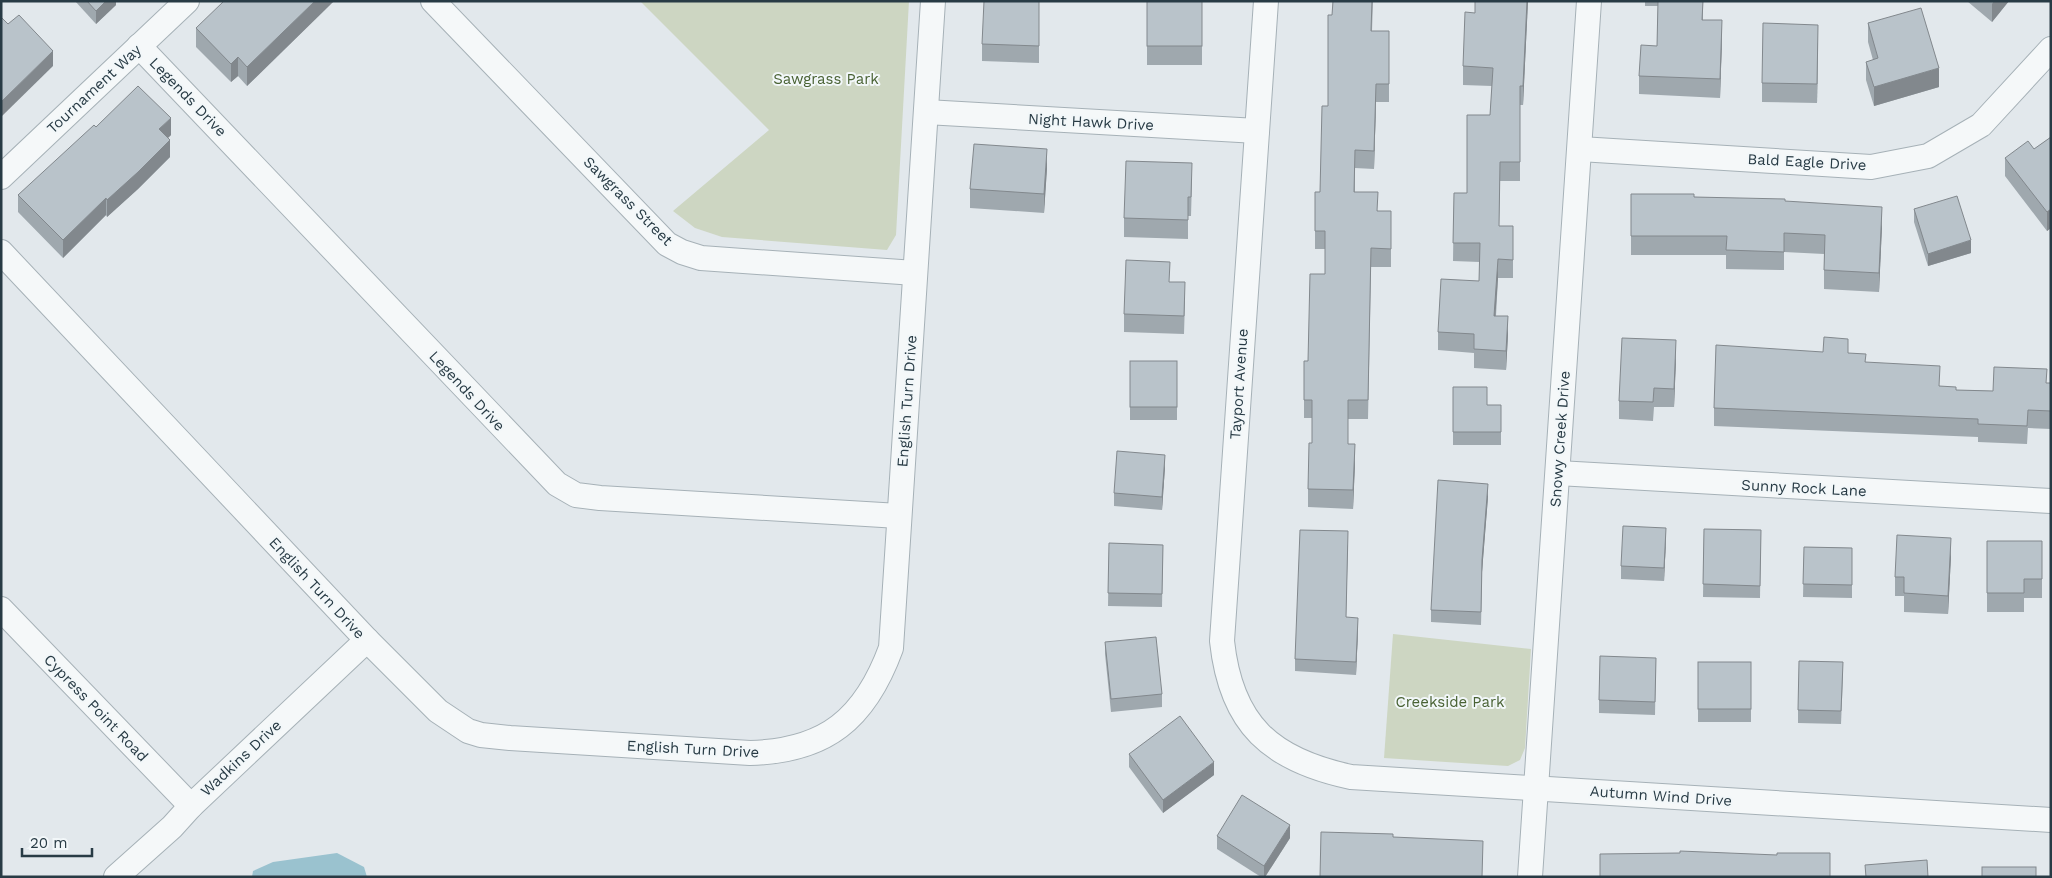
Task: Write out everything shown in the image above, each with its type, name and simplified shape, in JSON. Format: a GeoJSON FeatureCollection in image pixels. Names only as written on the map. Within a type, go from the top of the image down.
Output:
{"type":"FeatureCollection","features":[{"type":"Feature","properties":{"kind":"street","name":"Tournament Way"},"geometry":{"type":"LineString","coordinates":[[1,177],[187,1]]}},
{"type":"Feature","properties":{"kind":"street","name":"Sawgrass Street"},"geometry":{"type":"LineString","coordinates":[[433,1],[667,244],[682,252],[701,258],[915,273]]}},
{"type":"Feature","properties":{"kind":"street","name":"English Turn Drive"},"geometry":{"type":"LineString","coordinates":[[1,252],[367,640],[438,711],[468,731],[481,735],[637,747],[776,753],[798,747],[844,724],[860,708],[875,686],[891,648],[933,1]]}},
{"type":"Feature","properties":{"kind":"street","name":"Tayport Avenue"},"geometry":{"type":"LineString","coordinates":[[1266,1],[1222,641],[1224,662],[1240,707],[1258,732],[1278,749]]}},
{"type":"Feature","properties":{"kind":"street","name":"Snowy Creek Drive"},"geometry":{"type":"LineString","coordinates":[[1530,877],[1589,1]]}},
{"type":"Feature","properties":{"kind":"street","name":"Legends Drive"},"geometry":{"type":"LineString","coordinates":[[139,46],[557,484],[576,495],[608,499],[899,516]]}},
{"type":"Feature","properties":{"kind":"street","name":"Bald Eagle Drive"},"geometry":{"type":"LineString","coordinates":[[1580,148],[1871,167],[1928,156],[1981,124],[2051,49]]}},
{"type":"Feature","properties":{"kind":"street","name":"Night Hawk Drive"},"geometry":{"type":"LineString","coordinates":[[926,112],[1257,131]]}},
{"type":"Feature","properties":{"kind":"street","name":"Sunny Rock Lane"},"geometry":{"type":"LineString","coordinates":[[1558,473],[2051,501]]}},
{"type":"Feature","properties":{"kind":"street","name":"Cypress Point Road"},"geometry":{"type":"LineString","coordinates":[[1,609],[191,806]]}},
{"type":"Feature","properties":{"kind":"street","name":"Wadkins Drive"},"geometry":{"type":"LineString","coordinates":[[116,877],[172,827],[191,806],[367,640]]}},
{"type":"Feature","properties":{"kind":"street","name":"Autumn Wind Drive"},"geometry":{"type":"LineString","coordinates":[[1278,749],[1295,760],[1324,771],[1351,777],[2051,820]]}},
{"type":"Feature","properties":{"kind":"green space","name":"Sawgrass Park"},"geometry":{"type":"Polygon","coordinates":[[[640,1],[909,1],[896,235],[887,250],[722,237],[695,228],[673,211],[769,130],[640,1]]]}},
{"type":"Feature","properties":{"kind":"green space","name":"Creekside Park"},"geometry":{"type":"Polygon","coordinates":[[[1393,634],[1531,649],[1525,748],[1520,760],[1508,766],[1384,758],[1393,634]]]}},
{"type":"Feature","properties":{"kind":"water"},"geometry":{"type":"Polygon","coordinates":[[[337,853],[364,867],[367,877],[252,877],[253,871],[273,862],[337,853]]]}},
{"type":"Feature","properties":{"kind":"building"},"geometry":{"type":"Polygon","coordinates":[[[87,1],[106,1],[96,11],[87,1]]]}},
{"type":"Feature","properties":{"kind":"building"},"geometry":{"type":"Polygon","coordinates":[[[224,1],[315,1],[247,67],[238,57],[231,64],[196,28],[224,1]]]}},
{"type":"Feature","properties":{"kind":"building"},"geometry":{"type":"Polygon","coordinates":[[[984,1],[1039,1],[1039,46],[982,44],[984,1]]]}},
{"type":"Feature","properties":{"kind":"building"},"geometry":{"type":"Polygon","coordinates":[[[1147,1],[1202,1],[1202,46],[1147,46],[1147,1]]]}},
{"type":"Feature","properties":{"kind":"building"},"geometry":{"type":"Polygon","coordinates":[[[1333,1],[1372,1],[1371,31],[1389,31],[1389,84],[1376,84],[1374,151],[1355,150],[1354,192],[1378,192],[1377,211],[1391,211],[1391,249],[1371,248],[1368,400],[1348,400],[1348,444],[1355,444],[1353,490],[1308,489],[1309,443],[1312,443],[1312,400],[1304,400],[1304,361],[1308,361],[1310,274],[1325,274],[1325,231],[1315,231],[1315,192],[1320,192],[1322,106],[1328,106],[1328,15],[1332,15],[1333,1]]]}},
{"type":"Feature","properties":{"kind":"building"},"geometry":{"type":"Polygon","coordinates":[[[1475,1],[1527,1],[1523,86],[1520,86],[1520,162],[1500,162],[1499,226],[1513,226],[1513,260],[1498,259],[1494,316],[1508,316],[1506,351],[1474,349],[1474,334],[1438,332],[1441,279],[1479,281],[1480,243],[1453,243],[1454,193],[1467,193],[1467,115],[1490,115],[1493,68],[1463,66],[1465,12],[1475,13],[1475,1]]]}},
{"type":"Feature","properties":{"kind":"building"},"geometry":{"type":"Polygon","coordinates":[[[1658,1],[1703,1],[1702,20],[1722,20],[1720,79],[1639,76],[1641,45],[1657,46],[1658,1]]]}},
{"type":"Feature","properties":{"kind":"building"},"geometry":{"type":"Polygon","coordinates":[[[1921,8],[1939,68],[1874,87],[1866,62],[1878,58],[1868,23],[1921,8]]]}},
{"type":"Feature","properties":{"kind":"building"},"geometry":{"type":"Polygon","coordinates":[[[19,15],[53,51],[1,102],[1,17],[8,24],[19,15]]]}},
{"type":"Feature","properties":{"kind":"building"},"geometry":{"type":"Polygon","coordinates":[[[1763,23],[1818,25],[1817,84],[1762,83],[1763,23]]]}},
{"type":"Feature","properties":{"kind":"building"},"geometry":{"type":"Polygon","coordinates":[[[138,86],[171,118],[159,129],[170,140],[138,172],[107,200],[106,198],[63,240],[18,195],[94,125],[96,127],[138,86]]]}},
{"type":"Feature","properties":{"kind":"building"},"geometry":{"type":"Polygon","coordinates":[[[2051,137],[2051,209],[2047,212],[2005,158],[2028,141],[2034,149],[2051,137]]]}},
{"type":"Feature","properties":{"kind":"building"},"geometry":{"type":"Polygon","coordinates":[[[974,144],[1047,149],[1044,194],[970,189],[974,144]]]}},
{"type":"Feature","properties":{"kind":"building"},"geometry":{"type":"Polygon","coordinates":[[[1126,161],[1192,163],[1191,197],[1188,197],[1188,220],[1124,218],[1126,161]]]}},
{"type":"Feature","properties":{"kind":"building"},"geometry":{"type":"Polygon","coordinates":[[[1631,194],[1694,194],[1694,197],[1785,199],[1785,201],[1882,207],[1879,273],[1824,270],[1825,235],[1784,233],[1784,252],[1726,250],[1727,236],[1631,236],[1631,194]]]}},
{"type":"Feature","properties":{"kind":"building"},"geometry":{"type":"Polygon","coordinates":[[[1957,196],[1971,240],[1928,254],[1914,209],[1957,196]]]}},
{"type":"Feature","properties":{"kind":"building"},"geometry":{"type":"Polygon","coordinates":[[[1126,260],[1170,262],[1169,282],[1185,282],[1184,316],[1124,314],[1126,260]]]}},
{"type":"Feature","properties":{"kind":"building"},"geometry":{"type":"Polygon","coordinates":[[[1824,337],[1848,339],[1848,353],[1866,354],[1865,362],[1940,366],[1939,386],[1956,387],[1956,390],[1993,391],[1994,367],[2047,369],[2046,383],[2051,383],[2051,411],[2028,410],[2027,426],[1978,424],[1978,419],[1714,408],[1716,345],[1823,352],[1824,337]]]}},
{"type":"Feature","properties":{"kind":"building"},"geometry":{"type":"Polygon","coordinates":[[[1622,338],[1676,340],[1674,389],[1654,388],[1653,402],[1619,401],[1622,338]]]}},
{"type":"Feature","properties":{"kind":"building"},"geometry":{"type":"Polygon","coordinates":[[[1130,361],[1177,361],[1177,407],[1130,407],[1130,361]]]}},
{"type":"Feature","properties":{"kind":"building"},"geometry":{"type":"Polygon","coordinates":[[[1453,387],[1487,387],[1487,405],[1501,405],[1501,432],[1453,432],[1453,387]]]}},
{"type":"Feature","properties":{"kind":"building"},"geometry":{"type":"Polygon","coordinates":[[[1117,451],[1165,455],[1162,497],[1114,493],[1117,451]]]}},
{"type":"Feature","properties":{"kind":"building"},"geometry":{"type":"Polygon","coordinates":[[[1438,480],[1488,484],[1482,560],[1481,612],[1431,610],[1438,480]]]}},
{"type":"Feature","properties":{"kind":"building"},"geometry":{"type":"Polygon","coordinates":[[[1623,526],[1666,528],[1664,568],[1621,566],[1623,526]]]}},
{"type":"Feature","properties":{"kind":"building"},"geometry":{"type":"Polygon","coordinates":[[[1704,529],[1761,530],[1760,586],[1703,584],[1704,529]]]}},
{"type":"Feature","properties":{"kind":"building"},"geometry":{"type":"Polygon","coordinates":[[[1300,530],[1348,531],[1346,617],[1358,618],[1356,662],[1295,659],[1300,530]]]}},
{"type":"Feature","properties":{"kind":"building"},"geometry":{"type":"Polygon","coordinates":[[[1897,535],[1951,538],[1948,596],[1904,593],[1904,577],[1895,577],[1897,535]]]}},
{"type":"Feature","properties":{"kind":"building"},"geometry":{"type":"Polygon","coordinates":[[[1987,541],[2042,541],[2042,579],[2024,579],[2024,593],[1987,593],[1987,541]]]}},
{"type":"Feature","properties":{"kind":"building"},"geometry":{"type":"Polygon","coordinates":[[[1109,543],[1163,545],[1162,594],[1108,593],[1109,543]]]}},
{"type":"Feature","properties":{"kind":"building"},"geometry":{"type":"Polygon","coordinates":[[[1804,547],[1852,548],[1852,585],[1803,584],[1804,547]]]}},
{"type":"Feature","properties":{"kind":"building"},"geometry":{"type":"Polygon","coordinates":[[[1156,637],[1162,694],[1111,699],[1105,642],[1156,637]]]}},
{"type":"Feature","properties":{"kind":"building"},"geometry":{"type":"Polygon","coordinates":[[[1600,656],[1656,658],[1655,702],[1599,700],[1600,656]]]}},
{"type":"Feature","properties":{"kind":"building"},"geometry":{"type":"Polygon","coordinates":[[[1799,661],[1843,662],[1841,711],[1798,710],[1799,661]]]}},
{"type":"Feature","properties":{"kind":"building"},"geometry":{"type":"Polygon","coordinates":[[[1698,662],[1751,662],[1751,709],[1698,709],[1698,662]]]}},
{"type":"Feature","properties":{"kind":"building"},"geometry":{"type":"Polygon","coordinates":[[[1180,716],[1214,762],[1163,800],[1129,754],[1180,716]]]}},
{"type":"Feature","properties":{"kind":"building"},"geometry":{"type":"Polygon","coordinates":[[[1242,795],[1290,825],[1264,866],[1217,836],[1242,795]]]}},
{"type":"Feature","properties":{"kind":"building"},"geometry":{"type":"Polygon","coordinates":[[[1321,832],[1393,834],[1393,837],[1483,841],[1482,877],[1320,877],[1321,832]]]}},
{"type":"Feature","properties":{"kind":"building"},"geometry":{"type":"Polygon","coordinates":[[[1680,851],[1777,855],[1777,853],[1830,853],[1830,877],[1600,877],[1600,854],[1680,853],[1680,851]]]}},
{"type":"Feature","properties":{"kind":"building"},"geometry":{"type":"Polygon","coordinates":[[[1927,860],[1928,877],[1866,877],[1865,865],[1927,860]]]}},
{"type":"Feature","properties":{"kind":"building"},"geometry":{"type":"Polygon","coordinates":[[[1982,867],[2036,867],[2036,877],[1982,877],[1982,867]]]}}]}
